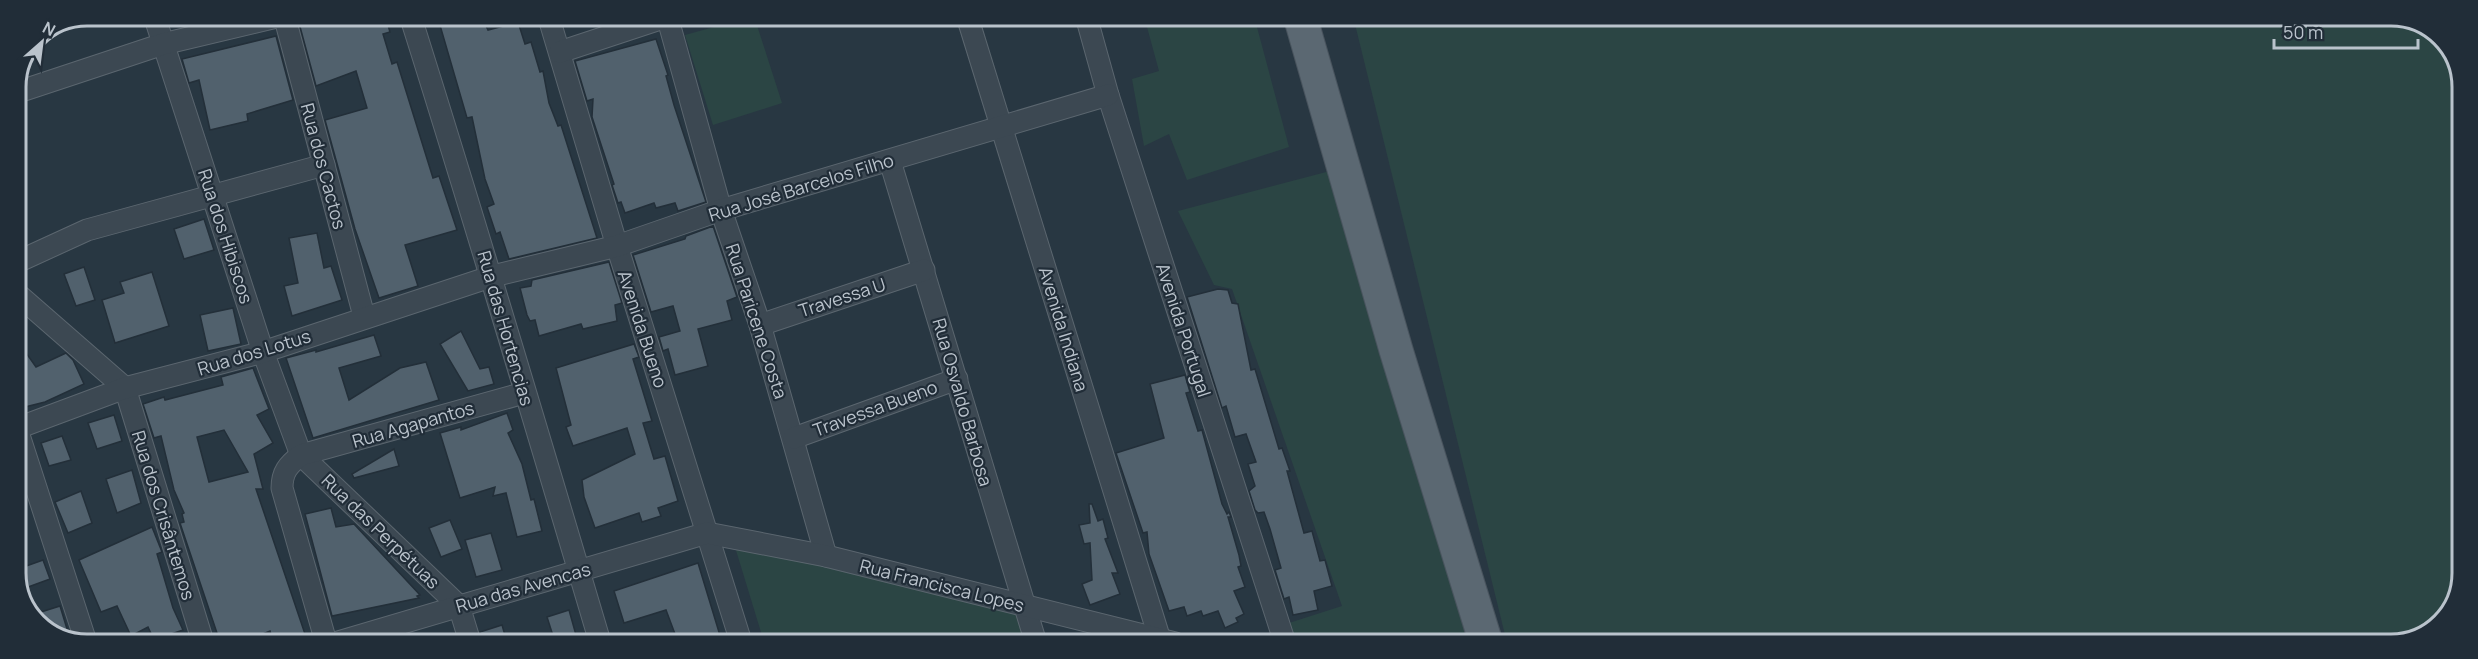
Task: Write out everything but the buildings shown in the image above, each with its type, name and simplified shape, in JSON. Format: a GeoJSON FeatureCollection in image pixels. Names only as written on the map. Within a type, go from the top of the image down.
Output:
{"type":"FeatureCollection","features":[{"type":"Feature","properties":{"kind":"main road"},"geometry":{"type":"LineString","coordinates":[[1303,26],[1396,350],[1483,633]]}},
{"type":"Feature","properties":{"kind":"street","name":"Rua dos Hibiscos"},"geometry":{"type":"LineString","coordinates":[[157,26],[263,352],[301,455]]}},
{"type":"Feature","properties":{"kind":"street"},"geometry":{"type":"LineString","coordinates":[[26,89],[163,44],[238,26]]}},
{"type":"Feature","properties":{"kind":"street","name":"Rua dos Cactos"},"geometry":{"type":"LineString","coordinates":[[287,26],[364,316]]}},
{"type":"Feature","properties":{"kind":"street","name":"Rua das Hortencias"},"geometry":{"type":"LineString","coordinates":[[413,26],[493,276],[524,393],[597,633]]}},
{"type":"Feature","properties":{"kind":"street","name":"Avenida Bueno"},"geometry":{"type":"LineString","coordinates":[[552,26],[617,246],[738,633]]}},
{"type":"Feature","properties":{"kind":"street"},"geometry":{"type":"LineString","coordinates":[[560,52],[638,26]]}},
{"type":"Feature","properties":{"kind":"street","name":"Rua Paricene Costa"},"geometry":{"type":"LineString","coordinates":[[671,26],[721,210],[794,438],[826,556]]}},
{"type":"Feature","properties":{"kind":"street","name":"Avenida Indiana"},"geometry":{"type":"LineString","coordinates":[[970,26],[1162,633]]}},
{"type":"Feature","properties":{"kind":"street","name":"Avenida Portugal"},"geometry":{"type":"LineString","coordinates":[[1089,26],[1107,95],[1282,633]]}},
{"type":"Feature","properties":{"kind":"street","name":"Rua José Barcelos Filho"},"geometry":{"type":"LineString","coordinates":[[493,276],[617,246],[721,210],[1107,95]]}},
{"type":"Feature","properties":{"kind":"street","name":"Rua Osvaldo Barbosa"},"geometry":{"type":"LineString","coordinates":[[890,161],[1033,633]]}},
{"type":"Feature","properties":{"kind":"street"},"geometry":{"type":"LineString","coordinates":[[26,258],[87,230],[214,198],[324,165]]}},
{"type":"Feature","properties":{"kind":"street","name":"Travessa U"},"geometry":{"type":"LineString","coordinates":[[759,324],[924,270]]}},
{"type":"Feature","properties":{"kind":"street","name":"Rua dos Lotus"},"geometry":{"type":"LineString","coordinates":[[26,425],[124,388],[263,352],[364,316],[493,276]]}},
{"type":"Feature","properties":{"kind":"street"},"geometry":{"type":"LineString","coordinates":[[26,302],[124,388]]}},
{"type":"Feature","properties":{"kind":"street","name":"Travessa Bueno"},"geometry":{"type":"LineString","coordinates":[[794,438],[957,379]]}},
{"type":"Feature","properties":{"kind":"street","name":"Rua dos Crisântemos"},"geometry":{"type":"LineString","coordinates":[[124,388],[200,633]]}},
{"type":"Feature","properties":{"kind":"street","name":"Rua Agapantos"},"geometry":{"type":"LineString","coordinates":[[301,455],[524,393]]}},
{"type":"Feature","properties":{"kind":"street"},"geometry":{"type":"LineString","coordinates":[[301,455],[289,464],[282,476],[282,488],[323,633]]}},
{"type":"Feature","properties":{"kind":"street","name":"Rua das Perpétuas"},"geometry":{"type":"LineString","coordinates":[[301,455],[459,606],[467,633]]}},
{"type":"Feature","properties":{"kind":"street"},"geometry":{"type":"LineString","coordinates":[[26,459],[83,633]]}},
{"type":"Feature","properties":{"kind":"street","name":"Rua Francisca Lopes"},"geometry":{"type":"LineString","coordinates":[[707,533],[826,556],[1024,605],[1113,633]]}},
{"type":"Feature","properties":{"kind":"street","name":"Rua das Avencas"},"geometry":{"type":"LineString","coordinates":[[368,633],[707,533]]}},
{"type":"Feature","properties":{"kind":"green space"},"geometry":{"type":"Polygon","coordinates":[[[718,26],[757,26],[782,103],[713,125],[685,35],[718,26]]]}},
{"type":"Feature","properties":{"kind":"green space"},"geometry":{"type":"Polygon","coordinates":[[[1147,26],[1257,26],[1289,147],[1187,180],[1169,134],[1144,146],[1132,79],[1159,71],[1147,26]]]}},
{"type":"Feature","properties":{"kind":"green space"},"geometry":{"type":"Polygon","coordinates":[[[1355,26],[2400,26],[2419,32],[2432,41],[2442,53],[2448,63],[2452,82],[2452,581],[2448,596],[2429,621],[2400,633],[1505,633],[1355,26]]]}},
{"type":"Feature","properties":{"kind":"green space"},"geometry":{"type":"Polygon","coordinates":[[[1330,171],[1465,633],[1292,633],[1289,623],[1342,606],[1232,289],[1214,285],[1178,211],[1330,171]]]}},
{"type":"Feature","properties":{"kind":"green space"},"geometry":{"type":"Polygon","coordinates":[[[735,547],[1017,609],[1028,633],[761,633],[735,547]]]}}]}
